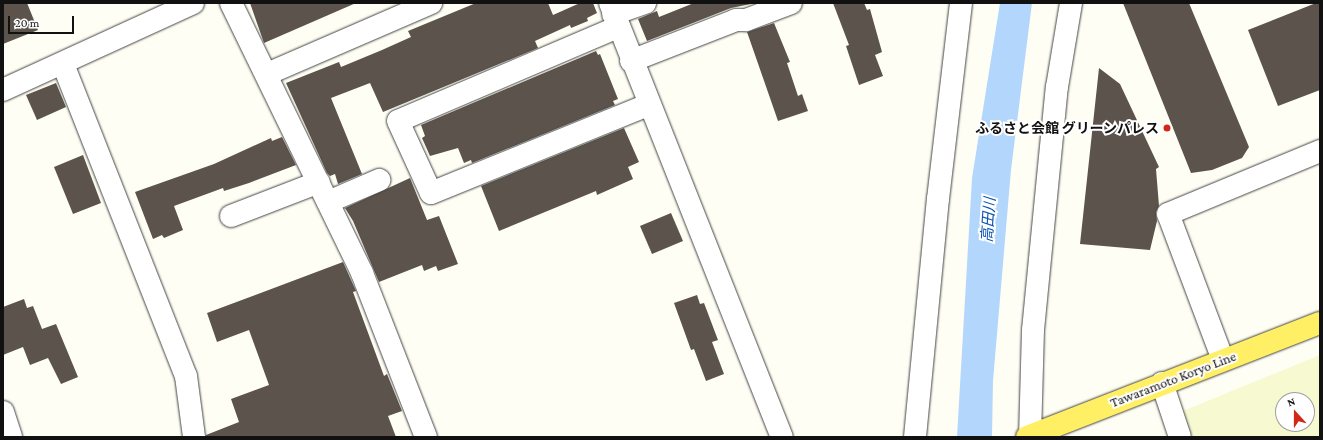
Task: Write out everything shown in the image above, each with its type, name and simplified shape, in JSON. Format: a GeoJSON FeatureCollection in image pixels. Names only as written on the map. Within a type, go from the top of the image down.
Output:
{"type":"FeatureCollection","features":[{"type":"Feature","properties":{"kind":"main road","name":"Tawaramoto Koryo Line"},"geometry":{"type":"LineString","coordinates":[[1029,437],[1162,383],[1320,323]]}},
{"type":"Feature","properties":{"kind":"street"},"geometry":{"type":"LineString","coordinates":[[3,90],[64,64],[169,8],[193,3]]}},
{"type":"Feature","properties":{"kind":"street"},"geometry":{"type":"LineString","coordinates":[[232,3],[362,273],[426,437]]}},
{"type":"Feature","properties":{"kind":"street"},"geometry":{"type":"LineString","coordinates":[[266,74],[430,3]]}},
{"type":"Feature","properties":{"kind":"street"},"geometry":{"type":"LineString","coordinates":[[645,3],[614,15],[398,121],[431,193],[648,105]]}},
{"type":"Feature","properties":{"kind":"street"},"geometry":{"type":"LineString","coordinates":[[631,61],[736,20],[746,20],[791,3]]}},
{"type":"Feature","properties":{"kind":"street"},"geometry":{"type":"LineString","coordinates":[[915,437],[938,198],[961,3]]}},
{"type":"Feature","properties":{"kind":"street"},"geometry":{"type":"LineString","coordinates":[[1029,437],[1033,330],[1057,87],[1071,3]]}},
{"type":"Feature","properties":{"kind":"street"},"geometry":{"type":"LineString","coordinates":[[614,15],[648,105],[782,437]]}},
{"type":"Feature","properties":{"kind":"street"},"geometry":{"type":"LineString","coordinates":[[64,64],[186,376],[194,437]]}},
{"type":"Feature","properties":{"kind":"street"},"geometry":{"type":"LineString","coordinates":[[1223,360],[1168,214],[1320,151]]}},
{"type":"Feature","properties":{"kind":"street"},"geometry":{"type":"LineString","coordinates":[[328,202],[379,180]]}},
{"type":"Feature","properties":{"kind":"street"},"geometry":{"type":"LineString","coordinates":[[231,216],[319,182]]}},
{"type":"Feature","properties":{"kind":"street"},"geometry":{"type":"LineString","coordinates":[[1162,383],[1180,437]]}},
{"type":"Feature","properties":{"kind":"street"},"geometry":{"type":"LineString","coordinates":[[3,412],[11,437]]}},
{"type":"Feature","properties":{"kind":"green space"},"geometry":{"type":"Polygon","coordinates":[[[1320,355],[1320,437],[1192,437],[1183,411],[1320,355]]]}},
{"type":"Feature","properties":{"kind":"water","name":"高田川"},"geometry":{"type":"Polygon","coordinates":[[[1000,3],[1032,3],[1011,170],[993,381],[992,437],[957,437],[972,178],[1000,3]]]}},
{"type":"Feature","properties":{"kind":"building"},"geometry":{"type":"Polygon","coordinates":[[[3,3],[27,3],[38,30],[3,44],[3,3]]]}},
{"type":"Feature","properties":{"kind":"building"},"geometry":{"type":"Polygon","coordinates":[[[250,3],[356,3],[264,43],[250,3]]]}},
{"type":"Feature","properties":{"kind":"building"},"geometry":{"type":"Polygon","coordinates":[[[476,3],[548,3],[553,15],[580,3],[593,3],[597,13],[587,18],[588,21],[571,28],[570,25],[535,41],[538,48],[383,112],[370,83],[331,98],[362,174],[338,184],[335,174],[330,176],[327,173],[286,83],[339,62],[341,67],[382,50],[411,37],[408,31],[476,3]]]}},
{"type":"Feature","properties":{"kind":"building"},"geometry":{"type":"Polygon","coordinates":[[[694,3],[751,4],[731,8],[647,41],[638,19],[657,11],[659,17],[694,3]]]}},
{"type":"Feature","properties":{"kind":"building"},"geometry":{"type":"Polygon","coordinates":[[[833,3],[864,3],[867,10],[870,9],[882,52],[875,55],[883,76],[859,85],[846,46],[849,45],[833,3]]]}},
{"type":"Feature","properties":{"kind":"building"},"geometry":{"type":"Polygon","coordinates":[[[1123,3],[1189,3],[1249,147],[1242,158],[1212,170],[1191,173],[1123,3]]]}},
{"type":"Feature","properties":{"kind":"building"},"geometry":{"type":"Polygon","coordinates":[[[1316,3],[1320,3],[1320,90],[1278,106],[1248,30],[1316,3]]]}},
{"type":"Feature","properties":{"kind":"building"},"geometry":{"type":"Polygon","coordinates":[[[774,23],[790,62],[787,63],[798,96],[802,94],[808,111],[778,121],[747,32],[774,23]]]}},
{"type":"Feature","properties":{"kind":"building"},"geometry":{"type":"Polygon","coordinates":[[[596,51],[598,55],[600,54],[618,99],[613,101],[615,105],[472,163],[471,160],[464,163],[458,148],[430,156],[422,138],[425,136],[421,125],[596,51]]]}},
{"type":"Feature","properties":{"kind":"building"},"geometry":{"type":"Polygon","coordinates":[[[1099,68],[1120,84],[1159,167],[1156,169],[1159,206],[1156,212],[1157,221],[1150,250],[1080,244],[1099,68]]]}},
{"type":"Feature","properties":{"kind":"building"},"geometry":{"type":"Polygon","coordinates":[[[56,83],[66,107],[37,120],[26,95],[56,83]]]}},
{"type":"Feature","properties":{"kind":"building"},"geometry":{"type":"Polygon","coordinates":[[[624,128],[639,162],[628,167],[633,179],[597,195],[596,191],[499,231],[481,186],[624,128]]]}},
{"type":"Feature","properties":{"kind":"building"},"geometry":{"type":"Polygon","coordinates":[[[282,137],[296,165],[249,183],[224,191],[223,188],[174,206],[183,230],[164,238],[162,235],[153,239],[135,192],[214,164],[271,138],[272,141],[282,137]]]}},
{"type":"Feature","properties":{"kind":"building"},"geometry":{"type":"Polygon","coordinates":[[[83,155],[101,203],[73,214],[54,167],[83,155]]]}},
{"type":"Feature","properties":{"kind":"building"},"geometry":{"type":"Polygon","coordinates":[[[410,178],[427,220],[439,216],[458,264],[438,271],[436,266],[424,271],[422,265],[379,282],[353,221],[345,208],[410,178]]]}},
{"type":"Feature","properties":{"kind":"building"},"geometry":{"type":"Polygon","coordinates":[[[671,213],[683,241],[652,254],[640,226],[671,213]]]}},
{"type":"Feature","properties":{"kind":"building"},"geometry":{"type":"Polygon","coordinates":[[[343,262],[356,291],[353,292],[384,376],[387,374],[402,411],[388,416],[396,437],[206,437],[206,435],[239,422],[231,399],[269,385],[249,330],[217,342],[207,313],[343,262]]]}},
{"type":"Feature","properties":{"kind":"building"},"geometry":{"type":"Polygon","coordinates":[[[697,295],[700,304],[704,303],[718,340],[712,342],[724,374],[706,381],[694,349],[691,350],[674,303],[697,295]]]}},
{"type":"Feature","properties":{"kind":"building"},"geometry":{"type":"Polygon","coordinates":[[[24,299],[27,308],[33,306],[42,329],[56,324],[78,377],[61,384],[48,358],[30,365],[23,347],[3,355],[3,307],[24,299]]]}},
{"type":"Feature","properties":{"kind":"place","name":"ふるさと会館 グリーンパレス"},"geometry":{"type":"Point","coordinates":[1167,128]}}]}
